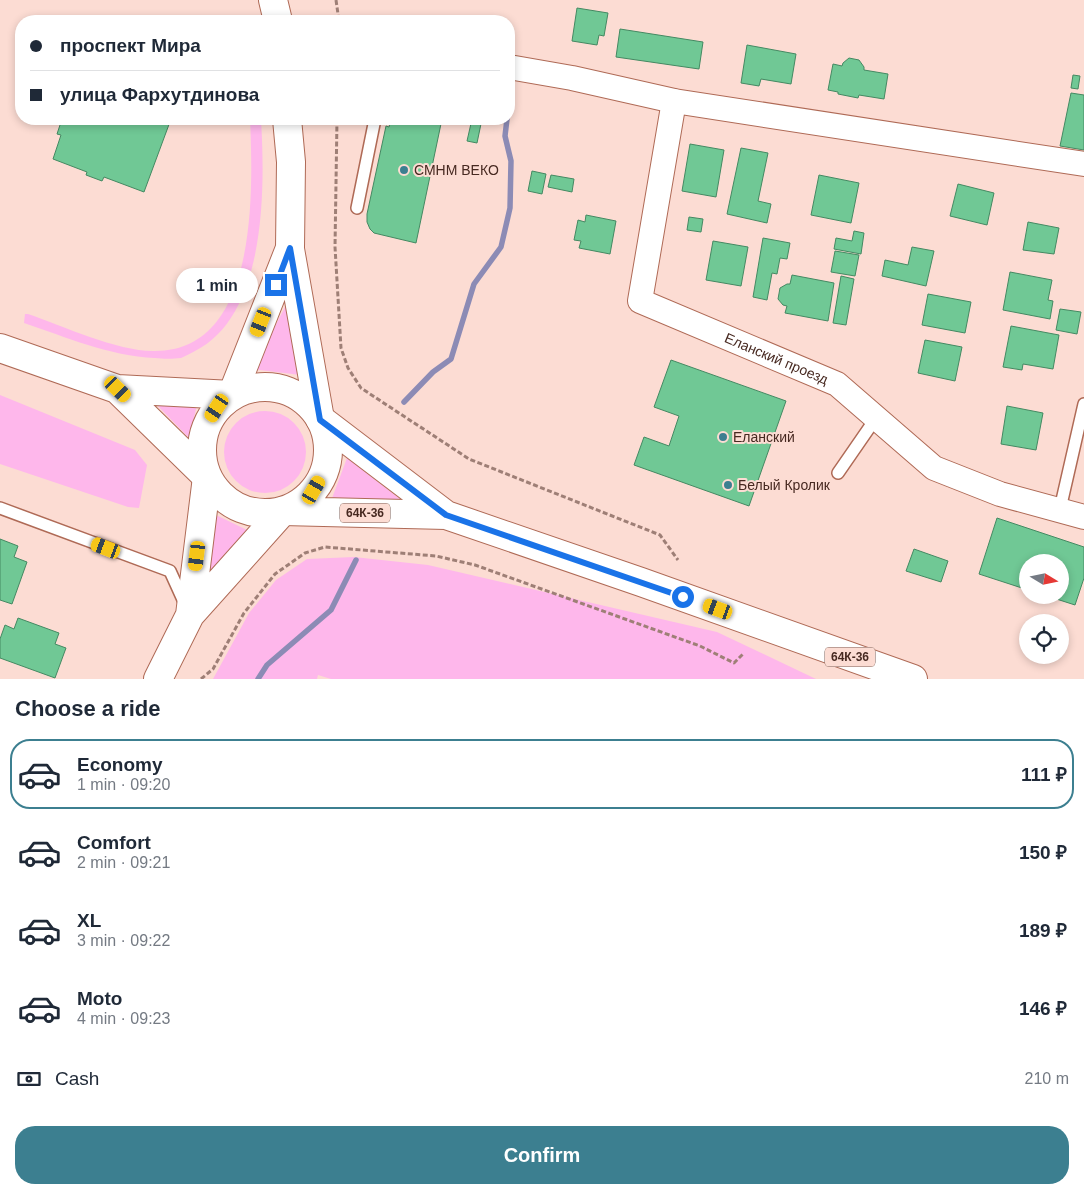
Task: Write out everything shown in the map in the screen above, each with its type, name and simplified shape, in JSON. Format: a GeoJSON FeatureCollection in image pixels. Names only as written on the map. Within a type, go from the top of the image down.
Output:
{"type":"FeatureCollection","features":[{"type":"Feature","properties":{"kind":"main road"},"geometry":{"type":"LineString","coordinates":[[273,0],[277,15]]}},
{"type":"Feature","properties":{"kind":"main road"},"geometry":{"type":"LineString","coordinates":[[288,125],[291,162],[290,248],[320,420]]}},
{"type":"Feature","properties":{"kind":"main road"},"geometry":{"type":"LineString","coordinates":[[232,395],[290,248]]}},
{"type":"Feature","properties":{"kind":"main road","name":"64К-36"},"geometry":{"type":"LineString","coordinates":[[0,348],[118,389],[232,395]]}},
{"type":"Feature","properties":{"kind":"main road","name":"64К-36"},"geometry":{"type":"LineString","coordinates":[[208,478],[202,460],[202,441],[207,423],[217,408],[232,395],[247,389],[264,386],[281,388],[297,395],[310,406],[320,420],[327,437],[328,456],[324,474],[314,490],[300,503],[283,511]]}},
{"type":"Feature","properties":{"kind":"main road","name":"64К-36"},"geometry":{"type":"LineString","coordinates":[[118,389],[208,478],[224,498],[231,504],[248,511],[266,514],[283,511],[446,515],[913,679]]}},
{"type":"Feature","properties":{"kind":"main road","name":"64К-36"},"geometry":{"type":"LineString","coordinates":[[320,420],[446,515]]}},
{"type":"Feature","properties":{"kind":"main road"},"geometry":{"type":"LineString","coordinates":[[190,614],[208,478]]}},
{"type":"Feature","properties":{"kind":"main road"},"geometry":{"type":"LineString","coordinates":[[158,679],[190,614],[283,511]]}},
{"type":"Feature","properties":{"kind":"street"},"geometry":{"type":"LineString","coordinates":[[515,68],[572,78],[674,101],[1084,164]]}},
{"type":"Feature","properties":{"kind":"street","name":"Еланский проезд"},"geometry":{"type":"LineString","coordinates":[[674,101],[640,301],[837,384],[934,468],[1000,494],[1084,517]]}},
{"type":"Feature","properties":{"kind":"lane"},"geometry":{"type":"LineString","coordinates":[[357,208],[374,125]]}},
{"type":"Feature","properties":{"kind":"lane"},"geometry":{"type":"LineString","coordinates":[[1060,509],[1084,404]]}},
{"type":"Feature","properties":{"kind":"lane"},"geometry":{"type":"LineString","coordinates":[[838,473],[876,418]]}},
{"type":"Feature","properties":{"kind":"lane"},"geometry":{"type":"LineString","coordinates":[[0,508],[170,571],[190,614]]}},
{"type":"Feature","properties":{"kind":"path"},"geometry":{"type":"LineString","coordinates":[[336,0],[338,15]]}},
{"type":"Feature","properties":{"kind":"path"},"geometry":{"type":"LineString","coordinates":[[338,125],[335,247],[341,348],[348,368],[361,388],[469,459],[660,535],[678,560]]}},
{"type":"Feature","properties":{"kind":"path"},"geometry":{"type":"LineString","coordinates":[[201,679],[213,669],[244,613],[275,574],[305,553],[325,547],[436,556],[475,565],[700,646],[734,663],[743,654]]}},
{"type":"Feature","properties":{"kind":"shaded area"},"geometry":{"type":"Polygon","coordinates":[[[250,125],[261,125],[261,213],[256,247],[249,280],[236,309],[219,333],[195,351],[181,358],[161,359],[104,350],[24,323],[25,314],[28,314],[108,343],[155,351],[189,344],[214,325],[232,296],[243,262],[249,224],[250,125]]]}},
{"type":"Feature","properties":{"kind":"shaded area"},"geometry":{"type":"Polygon","coordinates":[[[286,305],[300,375],[253,369],[286,305]]]}},
{"type":"Feature","properties":{"kind":"shaded area"},"geometry":{"type":"Polygon","coordinates":[[[0,395],[135,450],[147,465],[139,508],[128,507],[0,464],[0,395]]]}},
{"type":"Feature","properties":{"kind":"shaded area"},"geometry":{"type":"Polygon","coordinates":[[[198,401],[189,438],[155,403],[198,401]]]}},
{"type":"Feature","properties":{"kind":"shaded area"},"geometry":{"type":"Polygon","coordinates":[[[265,411],[281,414],[294,423],[303,436],[306,452],[303,468],[294,481],[281,490],[265,493],[249,490],[236,481],[227,468],[224,452],[227,436],[236,423],[249,414],[265,411]]]}},
{"type":"Feature","properties":{"kind":"shaded area"},"geometry":{"type":"Polygon","coordinates":[[[347,458],[400,499],[331,501],[347,458]]]}},
{"type":"Feature","properties":{"kind":"shaded area"},"geometry":{"type":"Polygon","coordinates":[[[216,515],[247,530],[204,584],[216,515]]]}},
{"type":"Feature","properties":{"kind":"shaded area"},"geometry":{"type":"Polygon","coordinates":[[[354,557],[428,565],[717,632],[816,679],[331,679],[318,675],[317,679],[213,679],[249,613],[276,580],[307,559],[354,557]]]}},
{"type":"Feature","properties":{"kind":"building"},"geometry":{"type":"Polygon","coordinates":[[[577,8],[608,13],[604,36],[599,35],[597,45],[572,41],[577,8]]]}},
{"type":"Feature","properties":{"kind":"building"},"geometry":{"type":"Polygon","coordinates":[[[620,29],[703,42],[699,69],[616,57],[620,29]]]}},
{"type":"Feature","properties":{"kind":"building"},"geometry":{"type":"Polygon","coordinates":[[[747,45],[796,54],[791,84],[761,79],[759,86],[741,83],[747,45]]]}},
{"type":"Feature","properties":{"kind":"building"},"geometry":{"type":"Polygon","coordinates":[[[849,58],[859,60],[864,70],[888,74],[884,99],[859,95],[858,98],[828,90],[833,64],[842,66],[849,58]]]}},
{"type":"Feature","properties":{"kind":"building"},"geometry":{"type":"Polygon","coordinates":[[[1073,75],[1080,76],[1078,89],[1071,88],[1073,75]]]}},
{"type":"Feature","properties":{"kind":"building"},"geometry":{"type":"Polygon","coordinates":[[[1071,93],[1084,95],[1084,150],[1060,146],[1071,93]]]}},
{"type":"Feature","properties":{"kind":"building"},"geometry":{"type":"Polygon","coordinates":[[[60,125],[169,125],[144,192],[104,177],[102,181],[86,175],[87,172],[53,159],[61,135],[57,134],[60,125]]]}},
{"type":"Feature","properties":{"kind":"building","name":"СМНМ ВЕКО"},"geometry":{"type":"Polygon","coordinates":[[[390,125],[441,125],[416,243],[374,233],[367,222],[367,214],[386,126],[389,127],[390,125]]]}},
{"type":"Feature","properties":{"kind":"building"},"geometry":{"type":"Polygon","coordinates":[[[471,125],[481,125],[477,143],[467,141],[471,125]]]}},
{"type":"Feature","properties":{"kind":"building"},"geometry":{"type":"Polygon","coordinates":[[[690,144],[724,150],[716,197],[682,191],[690,144]]]}},
{"type":"Feature","properties":{"kind":"building"},"geometry":{"type":"Polygon","coordinates":[[[741,148],[768,153],[758,201],[771,204],[767,223],[727,214],[741,148]]]}},
{"type":"Feature","properties":{"kind":"building"},"geometry":{"type":"Polygon","coordinates":[[[532,171],[546,174],[542,194],[528,191],[532,171]]]}},
{"type":"Feature","properties":{"kind":"building"},"geometry":{"type":"Polygon","coordinates":[[[551,175],[574,179],[572,192],[548,187],[551,175]]]}},
{"type":"Feature","properties":{"kind":"building"},"geometry":{"type":"Polygon","coordinates":[[[819,175],[859,183],[851,223],[811,215],[819,175]]]}},
{"type":"Feature","properties":{"kind":"building"},"geometry":{"type":"Polygon","coordinates":[[[958,184],[994,193],[987,225],[950,216],[958,184]]]}},
{"type":"Feature","properties":{"kind":"building"},"geometry":{"type":"Polygon","coordinates":[[[586,215],[616,221],[610,254],[579,248],[581,241],[574,240],[578,220],[585,222],[586,215]]]}},
{"type":"Feature","properties":{"kind":"building"},"geometry":{"type":"Polygon","coordinates":[[[689,217],[703,219],[701,232],[687,230],[689,217]]]}},
{"type":"Feature","properties":{"kind":"building"},"geometry":{"type":"Polygon","coordinates":[[[1028,222],[1059,228],[1054,254],[1023,250],[1028,222]]]}},
{"type":"Feature","properties":{"kind":"building"},"geometry":{"type":"Polygon","coordinates":[[[854,231],[864,233],[861,254],[834,249],[836,238],[852,241],[854,231]]]}},
{"type":"Feature","properties":{"kind":"building"},"geometry":{"type":"Polygon","coordinates":[[[763,238],[790,243],[787,259],[780,258],[777,274],[772,273],[767,300],[753,297],[763,238]]]}},
{"type":"Feature","properties":{"kind":"building"},"geometry":{"type":"Polygon","coordinates":[[[713,241],[748,247],[741,286],[706,280],[713,241]]]}},
{"type":"Feature","properties":{"kind":"building"},"geometry":{"type":"Polygon","coordinates":[[[912,247],[934,251],[926,286],[882,276],[885,260],[908,265],[912,247]]]}},
{"type":"Feature","properties":{"kind":"building"},"geometry":{"type":"Polygon","coordinates":[[[835,251],[859,255],[855,276],[831,272],[835,251]]]}},
{"type":"Feature","properties":{"kind":"building"},"geometry":{"type":"Polygon","coordinates":[[[1010,272],[1052,280],[1048,300],[1053,301],[1050,319],[1003,310],[1010,272]]]}},
{"type":"Feature","properties":{"kind":"building"},"geometry":{"type":"Polygon","coordinates":[[[792,275],[834,283],[828,321],[785,313],[787,306],[783,305],[778,299],[780,288],[790,284],[792,275]]]}},
{"type":"Feature","properties":{"kind":"building"},"geometry":{"type":"Polygon","coordinates":[[[841,276],[854,279],[846,325],[833,323],[841,276]]]}},
{"type":"Feature","properties":{"kind":"building"},"geometry":{"type":"Polygon","coordinates":[[[928,294],[971,302],[965,333],[922,325],[928,294]]]}},
{"type":"Feature","properties":{"kind":"building"},"geometry":{"type":"Polygon","coordinates":[[[1060,309],[1081,312],[1077,334],[1056,330],[1060,309]]]}},
{"type":"Feature","properties":{"kind":"building"},"geometry":{"type":"Polygon","coordinates":[[[1011,326],[1059,335],[1053,369],[1023,364],[1022,370],[1003,367],[1011,326]]]}},
{"type":"Feature","properties":{"kind":"building"},"geometry":{"type":"Polygon","coordinates":[[[925,340],[962,347],[955,381],[918,373],[925,340]]]}},
{"type":"Feature","properties":{"kind":"building"},"geometry":{"type":"Polygon","coordinates":[[[671,360],[786,401],[749,506],[634,465],[644,437],[669,446],[679,416],[654,407],[671,360]]]}},
{"type":"Feature","properties":{"kind":"building"},"geometry":{"type":"Polygon","coordinates":[[[1007,406],[1043,413],[1036,450],[1001,444],[1007,406]]]}},
{"type":"Feature","properties":{"kind":"building"},"geometry":{"type":"Polygon","coordinates":[[[997,518],[1084,547],[1084,578],[1075,605],[1069,603],[1069,554],[1019,554],[1019,587],[979,574],[997,518]]]}},
{"type":"Feature","properties":{"kind":"building"},"geometry":{"type":"Polygon","coordinates":[[[0,539],[18,546],[14,557],[27,562],[12,604],[0,600],[0,539]]]}},
{"type":"Feature","properties":{"kind":"building"},"geometry":{"type":"Polygon","coordinates":[[[914,549],[948,561],[941,582],[906,571],[914,549]]]}},
{"type":"Feature","properties":{"kind":"building"},"geometry":{"type":"Polygon","coordinates":[[[18,618],[59,633],[55,644],[66,648],[55,678],[0,658],[0,639],[5,625],[14,629],[18,618]]]}},
{"type":"Feature","properties":{"kind":"waterway"},"geometry":{"type":"LineString","coordinates":[[404,402],[433,372],[451,359],[474,284],[501,247],[510,208],[511,161],[505,136],[506,125]]}},
{"type":"Feature","properties":{"kind":"waterway"},"geometry":{"type":"LineString","coordinates":[[258,679],[267,665],[331,610],[356,560]]}},
{"type":"Feature","properties":{"kind":"place","name":"СМНМ ВЕКО"},"geometry":{"type":"Point","coordinates":[404,170]}},
{"type":"Feature","properties":{"kind":"place","name":"Еланский"},"geometry":{"type":"Point","coordinates":[723,437]}},
{"type":"Feature","properties":{"kind":"place","name":"Белый Кролик"},"geometry":{"type":"Point","coordinates":[728,485]}},
{"type":"Feature","properties":{"kind":"route"},"geometry":{"type":"LineString","coordinates":[[276,285],[290,248],[320,420],[446,515],[683,597]]}}]}
